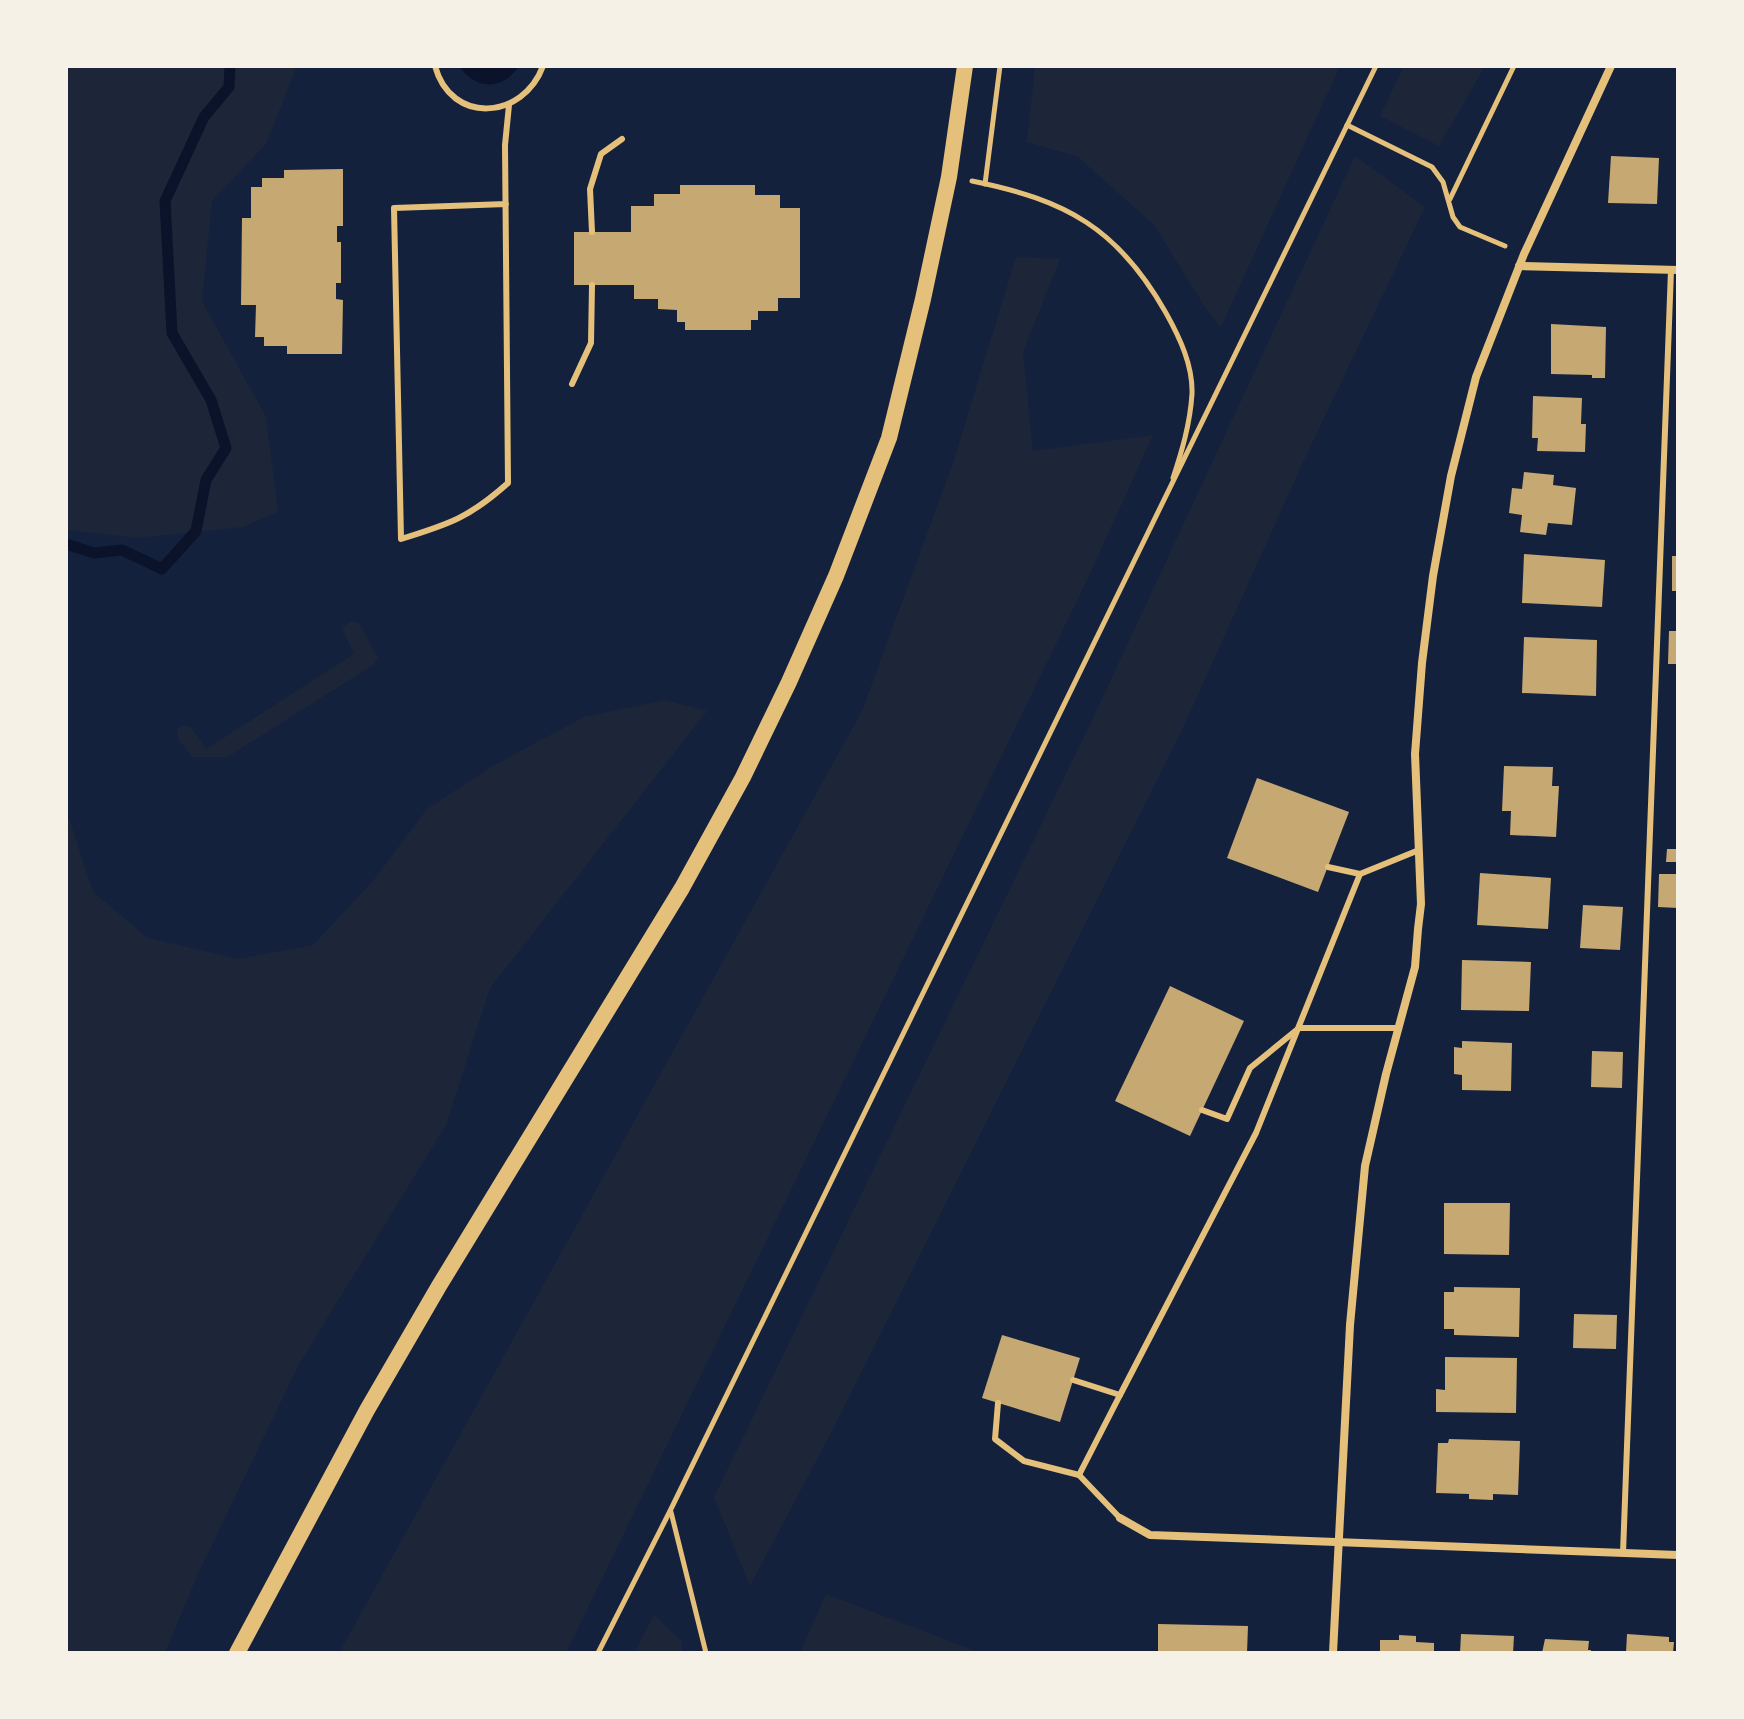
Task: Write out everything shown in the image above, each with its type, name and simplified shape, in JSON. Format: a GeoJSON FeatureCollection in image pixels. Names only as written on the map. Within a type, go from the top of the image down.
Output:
{"type":"FeatureCollection","features":[{"type":"Feature","properties":{"kind":"main road"},"geometry":{"type":"LineString","coordinates":[[237,1653],[367,1410],[439,1286],[682,888],[750,764],[836,576],[889,438],[949,177],[965,66]]}},
{"type":"Feature","properties":{"kind":"street"},"geometry":{"type":"LineString","coordinates":[[1333,1653],[1353,1287],[1365,1166],[1415,967],[1421,904],[1415,754],[1433,576],[1451,476],[1476,377],[1524,254],[1611,66]]}},
{"type":"Feature","properties":{"kind":"street"},"geometry":{"type":"LineString","coordinates":[[1519,266],[1675,270]]}},
{"type":"Feature","properties":{"kind":"street"},"geometry":{"type":"LineString","coordinates":[[1120,1518],[1150,1535],[1678,1555]]}},
{"type":"Feature","properties":{"kind":"lane"},"geometry":{"type":"LineString","coordinates":[[435,66],[444,86],[465,103],[491,109],[509,105],[525,96],[537,82],[543,66]]}},
{"type":"Feature","properties":{"kind":"lane"},"geometry":{"type":"LineString","coordinates":[[506,204],[394,208],[401,539],[447,525],[480,508],[508,483],[506,204],[505,145],[509,105]]}},
{"type":"Feature","properties":{"kind":"lane"},"geometry":{"type":"LineString","coordinates":[[592,232],[590,189],[601,154],[622,139]]}},
{"type":"Feature","properties":{"kind":"lane"},"geometry":{"type":"LineString","coordinates":[[1623,1553],[1675,270]]}},
{"type":"Feature","properties":{"kind":"lane"},"geometry":{"type":"LineString","coordinates":[[572,384],[591,343],[592,285]]}},
{"type":"Feature","properties":{"kind":"lane"},"geometry":{"type":"LineString","coordinates":[[1328,867],[1360,874],[1419,850]]}},
{"type":"Feature","properties":{"kind":"lane"},"geometry":{"type":"LineString","coordinates":[[1079,1475],[1256,1133],[1360,874]]}},
{"type":"Feature","properties":{"kind":"lane"},"geometry":{"type":"LineString","coordinates":[[1202,1110],[1227,1119],[1250,1068],[1299,1028],[1399,1028]]}},
{"type":"Feature","properties":{"kind":"lane"},"geometry":{"type":"LineString","coordinates":[[1073,1380],[1120,1395]]}},
{"type":"Feature","properties":{"kind":"lane"},"geometry":{"type":"LineString","coordinates":[[998,1403],[995,1439],[1024,1461],[1079,1475],[1120,1518]]}},
{"type":"Feature","properties":{"kind":"path"},"geometry":{"type":"LineString","coordinates":[[985,184],[1000,66]]}},
{"type":"Feature","properties":{"kind":"path"},"geometry":{"type":"LineString","coordinates":[[598,1653],[1376,66]]}},
{"type":"Feature","properties":{"kind":"path"},"geometry":{"type":"LineString","coordinates":[[1449,200],[1514,66]]}},
{"type":"Feature","properties":{"kind":"path"},"geometry":{"type":"LineString","coordinates":[[1347,125],[1432,167],[1443,182],[1453,217],[1460,227],[1524,254]]}},
{"type":"Feature","properties":{"kind":"path"},"geometry":{"type":"LineString","coordinates":[[949,177],[1016,190],[1092,224],[1126,253],[1162,306],[1188,361],[1192,392],[1183,447],[1164,502]]}},
{"type":"Feature","properties":{"kind":"path"},"geometry":{"type":"LineString","coordinates":[[670,1511],[706,1653]]}},
{"type":"Feature","properties":{"kind":"shaded area"},"geometry":{"type":"Polygon","coordinates":[[[66,66],[297,66],[266,144],[212,201],[202,301],[266,417],[278,512],[243,527],[138,538],[66,530],[66,66]]]}},
{"type":"Feature","properties":{"kind":"shaded area"},"geometry":{"type":"Polygon","coordinates":[[[459,66],[519,66],[505,80],[489,84],[473,80],[459,66]]]}},
{"type":"Feature","properties":{"kind":"shaded area"},"geometry":{"type":"Polygon","coordinates":[[[1035,66],[1340,66],[1221,327],[1154,225],[1078,157],[1027,142],[1035,66]]]}},
{"type":"Feature","properties":{"kind":"shaded area"},"geometry":{"type":"Polygon","coordinates":[[[1404,66],[1485,66],[1439,146],[1380,116],[1404,66]]]}},
{"type":"Feature","properties":{"kind":"shaded area"},"geometry":{"type":"Polygon","coordinates":[[[1355,156],[1425,207],[1305,458],[1182,730],[833,1429],[750,1586],[714,1497],[1093,718],[1355,156]]]}},
{"type":"Feature","properties":{"kind":"shaded area"},"geometry":{"type":"Polygon","coordinates":[[[1016,257],[1060,259],[1023,352],[1033,451],[1153,435],[1089,576],[566,1653],[339,1653],[862,711],[953,463],[1016,257]]]}},
{"type":"Feature","properties":{"kind":"shaded area"},"geometry":{"type":"Polygon","coordinates":[[[351,621],[359,623],[378,658],[373,665],[225,757],[192,757],[178,739],[177,729],[184,725],[191,727],[206,749],[354,654],[342,628],[351,621]]]}},
{"type":"Feature","properties":{"kind":"shaded area"},"geometry":{"type":"Polygon","coordinates":[[[665,700],[707,711],[490,988],[446,1125],[298,1366],[197,1576],[165,1653],[66,1653],[66,817],[70,821],[93,892],[148,938],[238,959],[313,945],[373,881],[427,809],[491,767],[584,717],[665,700]]]}},
{"type":"Feature","properties":{"kind":"shaded area"},"geometry":{"type":"Polygon","coordinates":[[[826,1594],[973,1650],[978,1653],[800,1653],[826,1594]]]}},
{"type":"Feature","properties":{"kind":"shaded area"},"geometry":{"type":"Polygon","coordinates":[[[654,1615],[682,1642],[682,1653],[634,1653],[654,1615]]]}},
{"type":"Feature","properties":{"kind":"building"},"geometry":{"type":"Polygon","coordinates":[[[1611,156],[1659,158],[1657,204],[1608,203],[1611,156]]]}},
{"type":"Feature","properties":{"kind":"building"},"geometry":{"type":"Polygon","coordinates":[[[343,169],[343,226],[337,226],[337,242],[341,242],[341,283],[336,283],[336,299],[343,300],[342,354],[287,354],[287,346],[264,346],[264,337],[255,337],[256,305],[241,305],[242,218],[251,218],[251,187],[262,187],[262,178],[284,178],[284,170],[343,169]]]}},
{"type":"Feature","properties":{"kind":"building"},"geometry":{"type":"Polygon","coordinates":[[[680,185],[755,185],[755,195],[780,195],[780,208],[800,208],[800,298],[778,298],[778,311],[758,311],[758,320],[751,320],[751,330],[685,330],[685,322],[677,322],[677,310],[658,309],[658,299],[634,299],[634,285],[574,285],[574,232],[631,232],[631,206],[654,206],[654,194],[680,194],[680,185]]]}},
{"type":"Feature","properties":{"kind":"building"},"geometry":{"type":"Polygon","coordinates":[[[1551,324],[1606,327],[1605,378],[1551,374],[1551,324]]]}},
{"type":"Feature","properties":{"kind":"building"},"geometry":{"type":"Polygon","coordinates":[[[1533,396],[1582,398],[1581,424],[1586,424],[1585,452],[1537,451],[1538,438],[1532,438],[1533,396]]]}},
{"type":"Feature","properties":{"kind":"building"},"geometry":{"type":"Polygon","coordinates":[[[1524,472],[1554,475],[1553,485],[1576,488],[1572,525],[1548,523],[1546,535],[1520,532],[1522,515],[1509,513],[1512,488],[1522,489],[1524,472]]]}},
{"type":"Feature","properties":{"kind":"building"},"geometry":{"type":"Polygon","coordinates":[[[1524,554],[1605,560],[1602,607],[1522,603],[1524,554]]]}},
{"type":"Feature","properties":{"kind":"building"},"geometry":{"type":"Polygon","coordinates":[[[1672,556],[1678,556],[1678,591],[1672,591],[1672,556]]]}},
{"type":"Feature","properties":{"kind":"building"},"geometry":{"type":"Polygon","coordinates":[[[1669,631],[1678,631],[1678,664],[1668,664],[1669,631]]]}},
{"type":"Feature","properties":{"kind":"building"},"geometry":{"type":"Polygon","coordinates":[[[1524,637],[1597,640],[1596,696],[1522,693],[1524,637]]]}},
{"type":"Feature","properties":{"kind":"building"},"geometry":{"type":"Polygon","coordinates":[[[1504,766],[1553,767],[1552,786],[1559,786],[1556,837],[1510,835],[1511,811],[1502,811],[1504,766]]]}},
{"type":"Feature","properties":{"kind":"building"},"geometry":{"type":"Polygon","coordinates":[[[1257,778],[1349,812],[1318,892],[1227,858],[1257,778]]]}},
{"type":"Feature","properties":{"kind":"building"},"geometry":{"type":"Polygon","coordinates":[[[1667,849],[1678,849],[1678,862],[1666,862],[1667,849]]]}},
{"type":"Feature","properties":{"kind":"building"},"geometry":{"type":"Polygon","coordinates":[[[1480,873],[1551,878],[1548,929],[1477,925],[1480,873]]]}},
{"type":"Feature","properties":{"kind":"building"},"geometry":{"type":"Polygon","coordinates":[[[1659,874],[1678,874],[1678,908],[1658,907],[1659,874]]]}},
{"type":"Feature","properties":{"kind":"building"},"geometry":{"type":"Polygon","coordinates":[[[1583,905],[1623,907],[1620,950],[1580,948],[1583,905]]]}},
{"type":"Feature","properties":{"kind":"building"},"geometry":{"type":"Polygon","coordinates":[[[1462,960],[1531,962],[1529,1011],[1461,1010],[1462,960]]]}},
{"type":"Feature","properties":{"kind":"building"},"geometry":{"type":"Polygon","coordinates":[[[1170,986],[1244,1021],[1190,1136],[1115,1101],[1170,986]]]}},
{"type":"Feature","properties":{"kind":"building"},"geometry":{"type":"Polygon","coordinates":[[[1462,1041],[1512,1043],[1511,1091],[1462,1090],[1462,1075],[1454,1074],[1454,1047],[1462,1048],[1462,1041]]]}},
{"type":"Feature","properties":{"kind":"building"},"geometry":{"type":"Polygon","coordinates":[[[1592,1051],[1623,1052],[1622,1088],[1591,1087],[1592,1051]]]}},
{"type":"Feature","properties":{"kind":"building"},"geometry":{"type":"Polygon","coordinates":[[[1444,1203],[1510,1203],[1509,1255],[1444,1254],[1444,1203]]]}},
{"type":"Feature","properties":{"kind":"building"},"geometry":{"type":"Polygon","coordinates":[[[1454,1287],[1520,1288],[1519,1337],[1454,1335],[1454,1329],[1444,1329],[1444,1292],[1454,1292],[1454,1287]]]}},
{"type":"Feature","properties":{"kind":"building"},"geometry":{"type":"Polygon","coordinates":[[[1574,1314],[1617,1315],[1616,1349],[1573,1348],[1574,1314]]]}},
{"type":"Feature","properties":{"kind":"building"},"geometry":{"type":"Polygon","coordinates":[[[1002,1335],[1080,1358],[1060,1422],[982,1398],[1002,1335]]]}},
{"type":"Feature","properties":{"kind":"building"},"geometry":{"type":"Polygon","coordinates":[[[1445,1357],[1517,1358],[1516,1413],[1436,1412],[1436,1389],[1445,1390],[1445,1357]]]}},
{"type":"Feature","properties":{"kind":"building"},"geometry":{"type":"Polygon","coordinates":[[[1449,1439],[1520,1441],[1518,1495],[1493,1494],[1493,1500],[1469,1499],[1469,1494],[1436,1493],[1438,1443],[1448,1443],[1449,1439]]]}},
{"type":"Feature","properties":{"kind":"building"},"geometry":{"type":"Polygon","coordinates":[[[1158,1624],[1248,1626],[1247,1653],[1158,1653],[1158,1624]]]}},
{"type":"Feature","properties":{"kind":"building"},"geometry":{"type":"Polygon","coordinates":[[[1461,1634],[1514,1636],[1513,1653],[1460,1653],[1461,1634]]]}},
{"type":"Feature","properties":{"kind":"building"},"geometry":{"type":"Polygon","coordinates":[[[1627,1634],[1669,1637],[1669,1642],[1674,1642],[1673,1653],[1626,1653],[1627,1634]]]}},
{"type":"Feature","properties":{"kind":"building"},"geometry":{"type":"Polygon","coordinates":[[[1399,1635],[1416,1636],[1416,1642],[1434,1643],[1434,1653],[1380,1653],[1380,1640],[1399,1640],[1399,1635]]]}},
{"type":"Feature","properties":{"kind":"building"},"geometry":{"type":"Polygon","coordinates":[[[1545,1639],[1589,1641],[1588,1650],[1591,1653],[1542,1653],[1545,1639]]]}},
{"type":"Feature","properties":{"kind":"waterway"},"geometry":{"type":"LineString","coordinates":[[66,544],[94,553],[122,550],[162,569],[196,531],[206,480],[226,448],[211,400],[172,333],[165,201],[204,117],[229,87],[230,66]]}}]}
